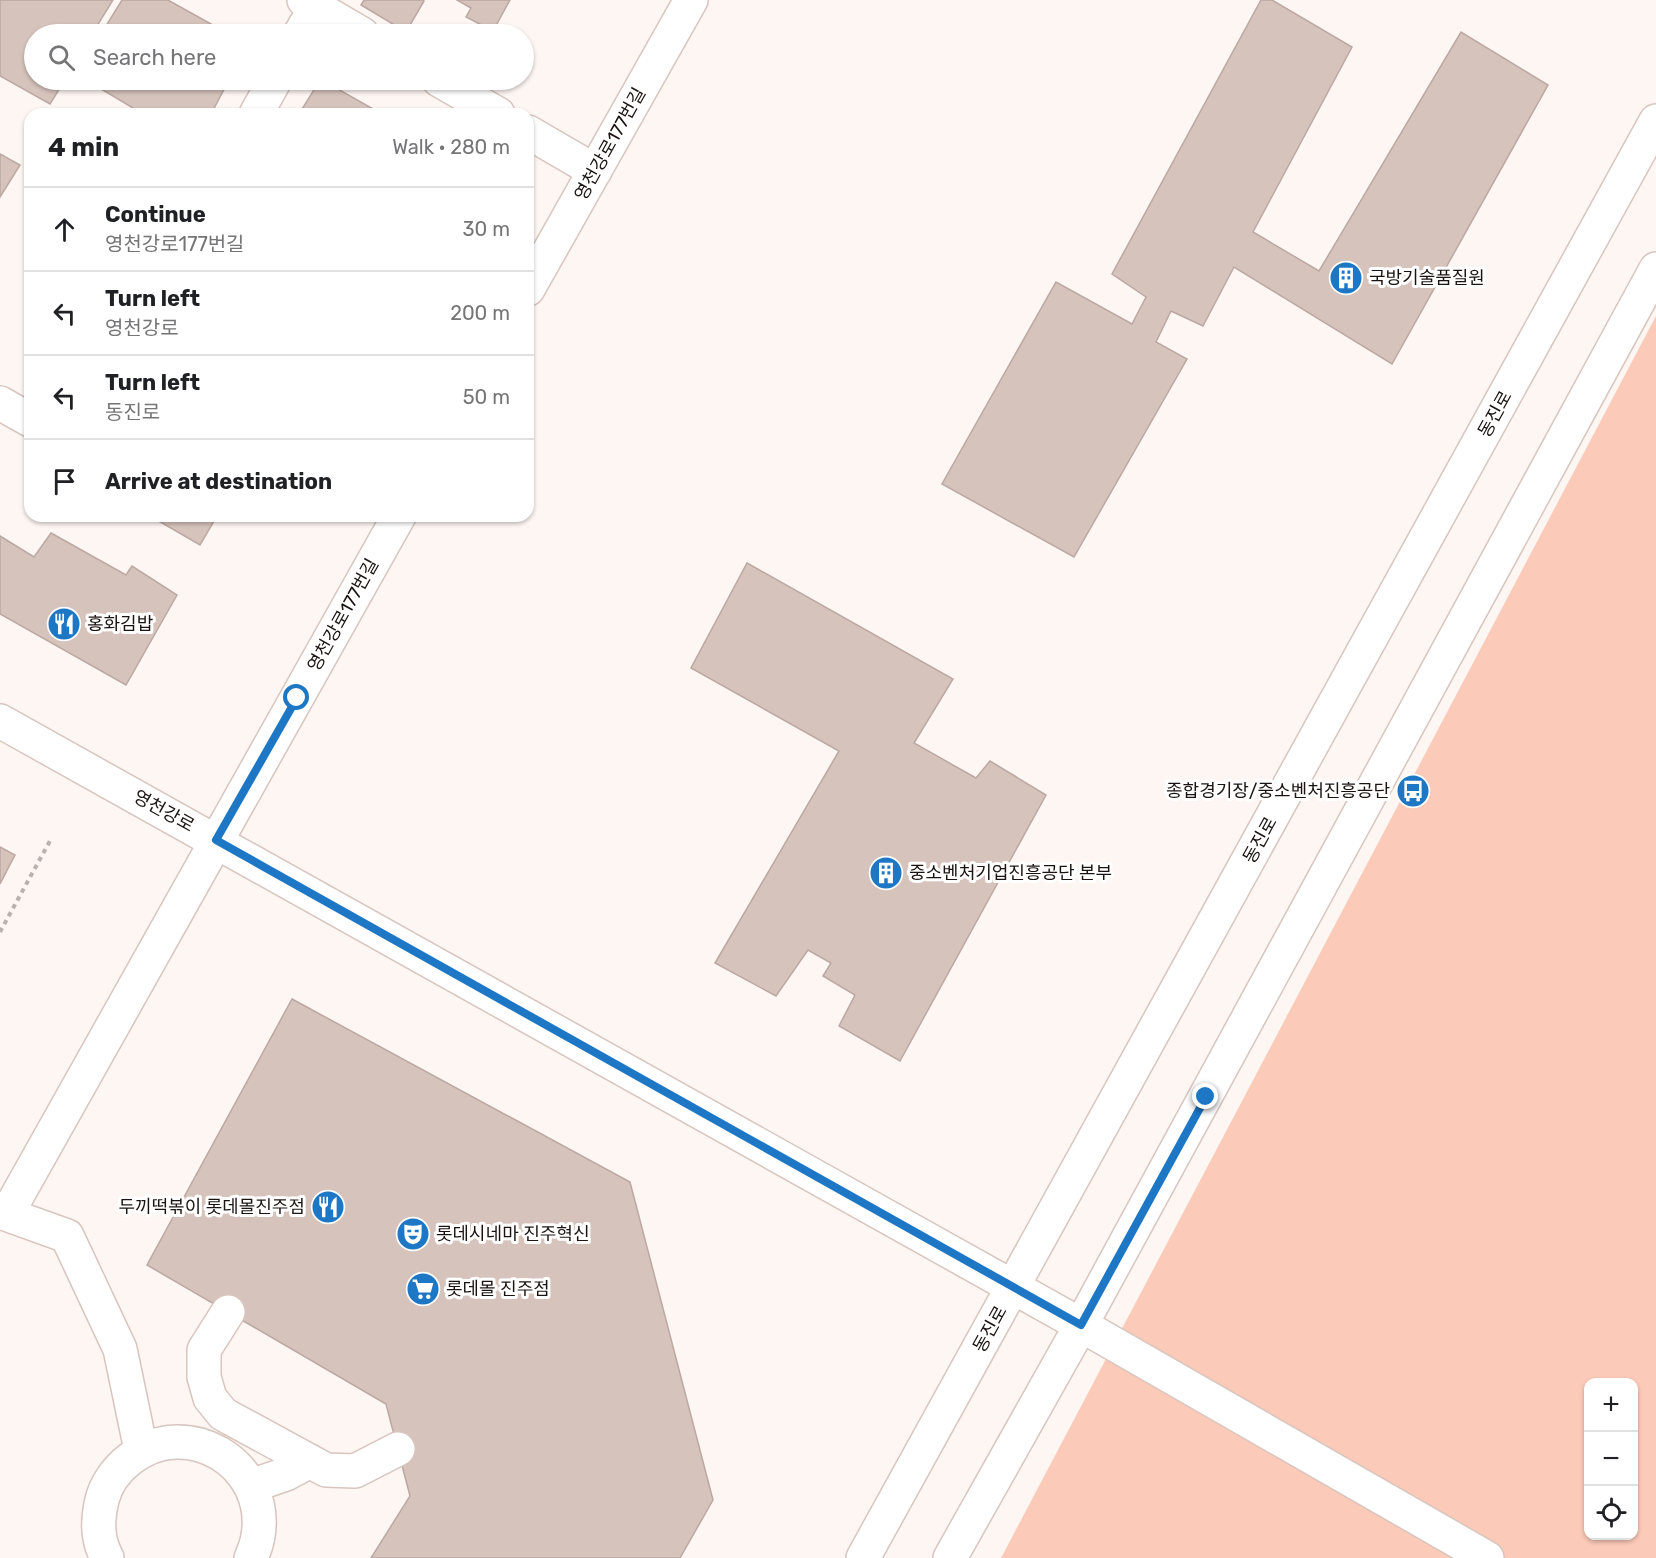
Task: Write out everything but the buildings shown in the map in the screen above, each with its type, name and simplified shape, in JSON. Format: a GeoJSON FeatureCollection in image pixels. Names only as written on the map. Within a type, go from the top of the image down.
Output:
{"type":"FeatureCollection","features":[{"type":"Feature","properties":{"kind":"street","name":"영천강로177번길"},"geometry":{"type":"LineString","coordinates":[[534,278],[691,0]]}},
{"type":"Feature","properties":{"kind":"street"},"geometry":{"type":"LineString","coordinates":[[310,10],[340,24]]}},
{"type":"Feature","properties":{"kind":"street"},"geometry":{"type":"LineString","coordinates":[[259,108],[269,90]]}},
{"type":"Feature","properties":{"kind":"street"},"geometry":{"type":"LineString","coordinates":[[456,90],[488,108]]}},
{"type":"Feature","properties":{"kind":"street","name":"동진로"},"geometry":{"type":"LineString","coordinates":[[863,1558],[1656,121]]}},
{"type":"Feature","properties":{"kind":"street"},"geometry":{"type":"LineString","coordinates":[[534,135],[595,171]]}},
{"type":"Feature","properties":{"kind":"street"},"geometry":{"type":"LineString","coordinates":[[950,1558],[1081,1325],[1656,269]]}},
{"type":"Feature","properties":{"kind":"street"},"geometry":{"type":"LineString","coordinates":[[0,403],[24,417]]}},
{"type":"Feature","properties":{"kind":"street","name":"영천강로177번길"},"geometry":{"type":"LineString","coordinates":[[3,1213],[396,522]]}},
{"type":"Feature","properties":{"kind":"street","name":"영천강로"},"geometry":{"type":"LineString","coordinates":[[0,721],[1014,1287],[1486,1558]]}},
{"type":"Feature","properties":{"kind":"street"},"geometry":{"type":"LineString","coordinates":[[3,1213],[67,1236],[120,1349],[141,1450]]}},
{"type":"Feature","properties":{"kind":"street"},"geometry":{"type":"LineString","coordinates":[[228,1312],[204,1350],[204,1377],[210,1398],[223,1414],[326,1470],[355,1471],[398,1449]]}},
{"type":"Feature","properties":{"kind":"street"},"geometry":{"type":"LineString","coordinates":[[107,1558],[101,1546],[98,1518],[104,1491],[119,1467],[141,1450],[166,1442],[191,1442],[216,1450],[237,1465],[251,1486],[259,1511],[258,1536],[251,1558]]}},
{"type":"Feature","properties":{"kind":"street"},"geometry":{"type":"LineString","coordinates":[[251,1486],[286,1474],[310,1461]]}},
{"type":"Feature","properties":{"kind":"path"},"geometry":{"type":"LineString","coordinates":[[0,932],[51,839]]}},
{"type":"Feature","properties":{"kind":"shaded area"},"geometry":{"type":"Polygon","coordinates":[[[1656,316],[1656,1558],[1001,1558],[1656,316]]]}},
{"type":"Feature","properties":{"kind":"place","name":"국방기술품질원"},"geometry":{"type":"Point","coordinates":[1346,278]}},
{"type":"Feature","properties":{"kind":"place","name":"홍화김밥"},"geometry":{"type":"Point","coordinates":[64,624]}},
{"type":"Feature","properties":{"kind":"place","name":"종합경기장/중소벤처진흥공단"},"geometry":{"type":"Point","coordinates":[1413,791]}},
{"type":"Feature","properties":{"kind":"place","name":"중소벤처기업진흥공단 본부"},"geometry":{"type":"Point","coordinates":[886,873]}},
{"type":"Feature","properties":{"kind":"place","name":"두끼떡볶이 롯데몰진주점"},"geometry":{"type":"Point","coordinates":[328,1207]}},
{"type":"Feature","properties":{"kind":"place","name":"롯데시네마 진주혁신"},"geometry":{"type":"Point","coordinates":[413,1234]}},
{"type":"Feature","properties":{"kind":"place","name":"롯데몰 진주점"},"geometry":{"type":"Point","coordinates":[423,1289]}},
{"type":"Feature","properties":{"kind":"route"},"geometry":{"type":"LineString","coordinates":[[297,698],[216,840],[1081,1325],[1206,1097]]}}]}
